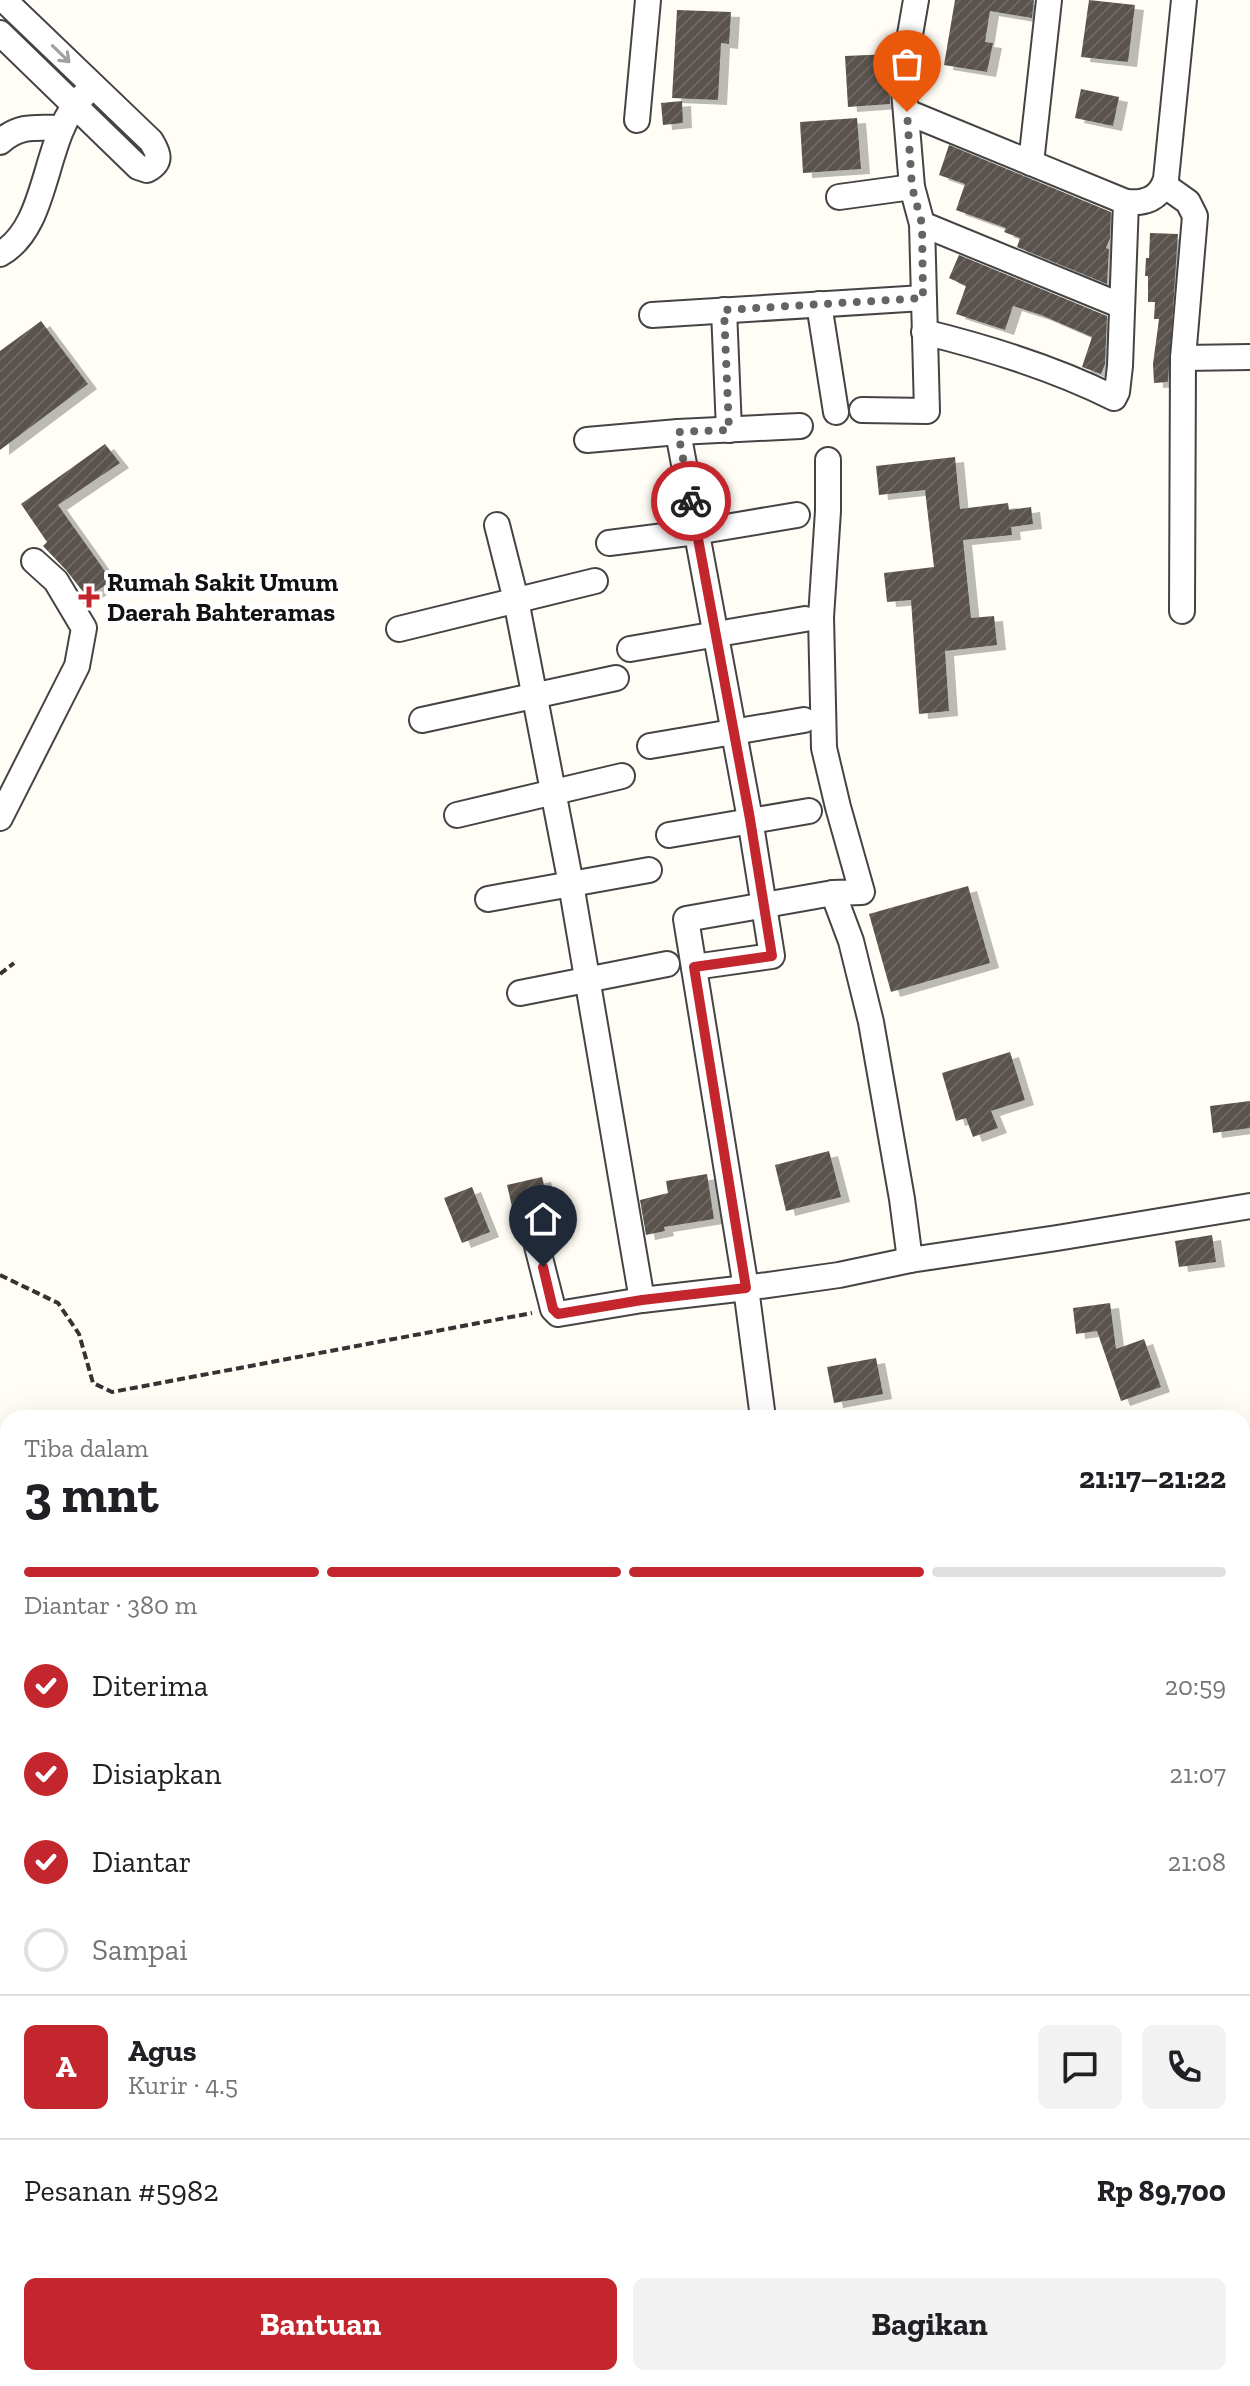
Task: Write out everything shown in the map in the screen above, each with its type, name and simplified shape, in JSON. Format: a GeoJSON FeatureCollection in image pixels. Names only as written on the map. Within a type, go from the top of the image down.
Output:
{"type":"FeatureCollection","features":[{"type":"Feature","properties":{"kind":"street"},"geometry":{"type":"LineString","coordinates":[[0,33],[138,167],[147,170],[155,166],[158,152],[151,141],[4,0]]}},
{"type":"Feature","properties":{"kind":"street"},"geometry":{"type":"LineString","coordinates":[[637,120],[648,0]]}},
{"type":"Feature","properties":{"kind":"street"},"geometry":{"type":"LineString","coordinates":[[862,410],[927,411],[922,224],[912,187],[904,100],[904,69],[916,0]]}},
{"type":"Feature","properties":{"kind":"street"},"geometry":{"type":"LineString","coordinates":[[1031,163],[1049,0]]}},
{"type":"Feature","properties":{"kind":"street"},"geometry":{"type":"LineString","coordinates":[[907,112],[1126,202],[1150,200],[1164,185],[1184,0]]}},
{"type":"Feature","properties":{"kind":"street"},"geometry":{"type":"LineString","coordinates":[[0,254],[21,236],[32,216],[62,128],[74,105],[94,86]]}},
{"type":"Feature","properties":{"kind":"street"},"geometry":{"type":"LineString","coordinates":[[0,142],[14,131],[24,128],[62,128]]}},
{"type":"Feature","properties":{"kind":"street"},"geometry":{"type":"LineString","coordinates":[[1164,185],[1188,202],[1195,216],[1183,358],[1182,611]]}},
{"type":"Feature","properties":{"kind":"street"},"geometry":{"type":"LineString","coordinates":[[839,197],[912,187]]}},
{"type":"Feature","properties":{"kind":"street"},"geometry":{"type":"LineString","coordinates":[[924,332],[987,347],[1114,398],[1119,375],[1126,202]]}},
{"type":"Feature","properties":{"kind":"street"},"geometry":{"type":"LineString","coordinates":[[922,224],[1122,306]]}},
{"type":"Feature","properties":{"kind":"street"},"geometry":{"type":"LineString","coordinates":[[652,315],[923,298]]}},
{"type":"Feature","properties":{"kind":"street"},"geometry":{"type":"LineString","coordinates":[[819,304],[836,412]]}},
{"type":"Feature","properties":{"kind":"street"},"geometry":{"type":"LineString","coordinates":[[724,310],[729,430]]}},
{"type":"Feature","properties":{"kind":"street"},"geometry":{"type":"LineString","coordinates":[[1183,358],[1250,357]]}},
{"type":"Feature","properties":{"kind":"street"},"geometry":{"type":"LineString","coordinates":[[587,440],[800,426]]}},
{"type":"Feature","properties":{"kind":"street"},"geometry":{"type":"LineString","coordinates":[[678,432],[766,906],[772,956],[694,967]]}},
{"type":"Feature","properties":{"kind":"street"},"geometry":{"type":"LineString","coordinates":[[762,1410],[746,1288],[686,919],[833,893],[862,892],[824,748],[821,617],[828,460]]}},
{"type":"Feature","properties":{"kind":"street"},"geometry":{"type":"LineString","coordinates":[[609,543],[797,515]]}},
{"type":"Feature","properties":{"kind":"street"},"geometry":{"type":"LineString","coordinates":[[497,525],[516,600],[554,791],[642,1300]]}},
{"type":"Feature","properties":{"kind":"street"},"geometry":{"type":"LineString","coordinates":[[0,818],[77,666],[84,628],[56,581],[34,561]]}},
{"type":"Feature","properties":{"kind":"street"},"geometry":{"type":"LineString","coordinates":[[399,629],[595,581]]}},
{"type":"Feature","properties":{"kind":"street"},"geometry":{"type":"LineString","coordinates":[[630,649],[805,619]]}},
{"type":"Feature","properties":{"kind":"street"},"geometry":{"type":"LineString","coordinates":[[422,720],[616,678]]}},
{"type":"Feature","properties":{"kind":"street"},"geometry":{"type":"LineString","coordinates":[[650,746],[804,720]]}},
{"type":"Feature","properties":{"kind":"street"},"geometry":{"type":"LineString","coordinates":[[457,815],[622,776]]}},
{"type":"Feature","properties":{"kind":"street"},"geometry":{"type":"LineString","coordinates":[[669,835],[809,811]]}},
{"type":"Feature","properties":{"kind":"street"},"geometry":{"type":"LineString","coordinates":[[488,899],[649,870]]}},
{"type":"Feature","properties":{"kind":"street"},"geometry":{"type":"LineString","coordinates":[[833,893],[851,941],[871,1022],[910,1260]]}},
{"type":"Feature","properties":{"kind":"street"},"geometry":{"type":"LineString","coordinates":[[520,993],[667,964]]}},
{"type":"Feature","properties":{"kind":"street"},"geometry":{"type":"LineString","coordinates":[[537,1246],[553,1309],[558,1314],[566,1314],[642,1300],[839,1275],[910,1260],[1250,1206]]}},
{"type":"Feature","properties":{"kind":"path"},"geometry":{"type":"LineString","coordinates":[[0,974],[14,963]]}},
{"type":"Feature","properties":{"kind":"path"},"geometry":{"type":"LineString","coordinates":[[0,1275],[58,1303],[79,1334],[93,1383],[112,1392],[553,1309]]}},
{"type":"Feature","properties":{"kind":"building"},"geometry":{"type":"Polygon","coordinates":[[[955,0],[1034,0],[1032,18],[990,11],[985,42],[993,43],[987,72],[944,65],[955,0]]]}},
{"type":"Feature","properties":{"kind":"building"},"geometry":{"type":"Polygon","coordinates":[[[1089,0],[1135,5],[1128,62],[1081,57],[1089,0]]]}},
{"type":"Feature","properties":{"kind":"building"},"geometry":{"type":"Polygon","coordinates":[[[677,10],[731,12],[729,44],[721,43],[718,100],[672,98],[677,10]]]}},
{"type":"Feature","properties":{"kind":"building"},"geometry":{"type":"Polygon","coordinates":[[[891,54],[890,104],[848,107],[845,56],[891,54]]]}},
{"type":"Feature","properties":{"kind":"building"},"geometry":{"type":"Polygon","coordinates":[[[1081,89],[1119,97],[1113,126],[1075,118],[1081,89]]]}},
{"type":"Feature","properties":{"kind":"building"},"geometry":{"type":"Polygon","coordinates":[[[682,101],[683,123],[663,125],[661,103],[682,101]]]}},
{"type":"Feature","properties":{"kind":"building"},"geometry":{"type":"Polygon","coordinates":[[[857,118],[861,169],[803,173],[800,122],[857,118]]]}},
{"type":"Feature","properties":{"kind":"building"},"geometry":{"type":"Polygon","coordinates":[[[949,145],[1111,212],[1110,238],[1106,248],[1109,249],[1107,284],[1017,247],[1020,238],[1004,232],[1006,228],[956,210],[965,184],[939,175],[949,145]]]}},
{"type":"Feature","properties":{"kind":"building"},"geometry":{"type":"Polygon","coordinates":[[[1150,233],[1178,234],[1168,382],[1154,383],[1153,364],[1159,319],[1154,319],[1155,302],[1148,302],[1148,276],[1145,276],[1150,233]]]}},
{"type":"Feature","properties":{"kind":"building"},"geometry":{"type":"Polygon","coordinates":[[[959,255],[1107,316],[1105,364],[1101,374],[1082,367],[1092,337],[1041,315],[1013,306],[1005,330],[956,314],[966,286],[949,278],[959,255]]]}},
{"type":"Feature","properties":{"kind":"building"},"geometry":{"type":"Polygon","coordinates":[[[41,321],[88,384],[0,450],[0,351],[41,321]]]}},
{"type":"Feature","properties":{"kind":"building"},"geometry":{"type":"Polygon","coordinates":[[[105,444],[120,463],[58,505],[112,581],[87,597],[43,546],[47,542],[21,504],[105,444]]]}},
{"type":"Feature","properties":{"kind":"building"},"geometry":{"type":"Polygon","coordinates":[[[955,457],[960,509],[1008,503],[1009,510],[1031,507],[1033,524],[1011,527],[1012,535],[963,540],[971,618],[994,616],[997,645],[945,651],[949,711],[919,714],[911,600],[887,602],[884,573],[934,567],[925,490],[879,495],[876,466],[955,457]]]}},
{"type":"Feature","properties":{"kind":"building"},"geometry":{"type":"Polygon","coordinates":[[[968,886],[990,963],[891,992],[869,914],[968,886]]]}},
{"type":"Feature","properties":{"kind":"building"},"geometry":{"type":"Polygon","coordinates":[[[1010,1052],[1025,1100],[991,1111],[998,1128],[973,1137],[966,1118],[956,1121],[942,1073],[1010,1052]]]}},
{"type":"Feature","properties":{"kind":"building"},"geometry":{"type":"Polygon","coordinates":[[[1250,1101],[1250,1128],[1213,1133],[1210,1106],[1250,1101]]]}},
{"type":"Feature","properties":{"kind":"building"},"geometry":{"type":"Polygon","coordinates":[[[829,1151],[841,1197],[786,1211],[775,1165],[829,1151]]]}},
{"type":"Feature","properties":{"kind":"building"},"geometry":{"type":"Polygon","coordinates":[[[707,1174],[714,1219],[664,1227],[665,1231],[646,1235],[640,1200],[668,1193],[666,1181],[707,1174]]]}},
{"type":"Feature","properties":{"kind":"building"},"geometry":{"type":"Polygon","coordinates":[[[542,1177],[555,1228],[519,1237],[507,1185],[542,1177]]]}},
{"type":"Feature","properties":{"kind":"building"},"geometry":{"type":"Polygon","coordinates":[[[472,1187],[490,1232],[462,1243],[444,1198],[472,1187]]]}},
{"type":"Feature","properties":{"kind":"building"},"geometry":{"type":"Polygon","coordinates":[[[1212,1235],[1216,1262],[1179,1267],[1175,1241],[1212,1235]]]}},
{"type":"Feature","properties":{"kind":"building"},"geometry":{"type":"Polygon","coordinates":[[[1110,1303],[1116,1349],[1144,1339],[1161,1387],[1121,1401],[1097,1331],[1076,1334],[1073,1308],[1110,1303]]]}},
{"type":"Feature","properties":{"kind":"building"},"geometry":{"type":"Polygon","coordinates":[[[876,1358],[883,1394],[834,1403],[827,1367],[876,1358]]]}},
{"type":"Feature","properties":{"kind":"way so far"},"geometry":{"type":"LineString","coordinates":[[691,501],[678,432],[729,430],[724,310],[923,298],[922,224],[912,187],[907,112]]}},
{"type":"Feature","properties":{"kind":"place","name":"Rumah Sakit Umum Daerah Bahteramas"},"geometry":{"type":"Point","coordinates":[89,597]}},
{"type":"Feature","properties":{"kind":"route"},"geometry":{"type":"LineString","coordinates":[[543,1267],[553,1309],[558,1314],[746,1288],[694,967],[772,956],[766,906],[691,501]]}}]}
